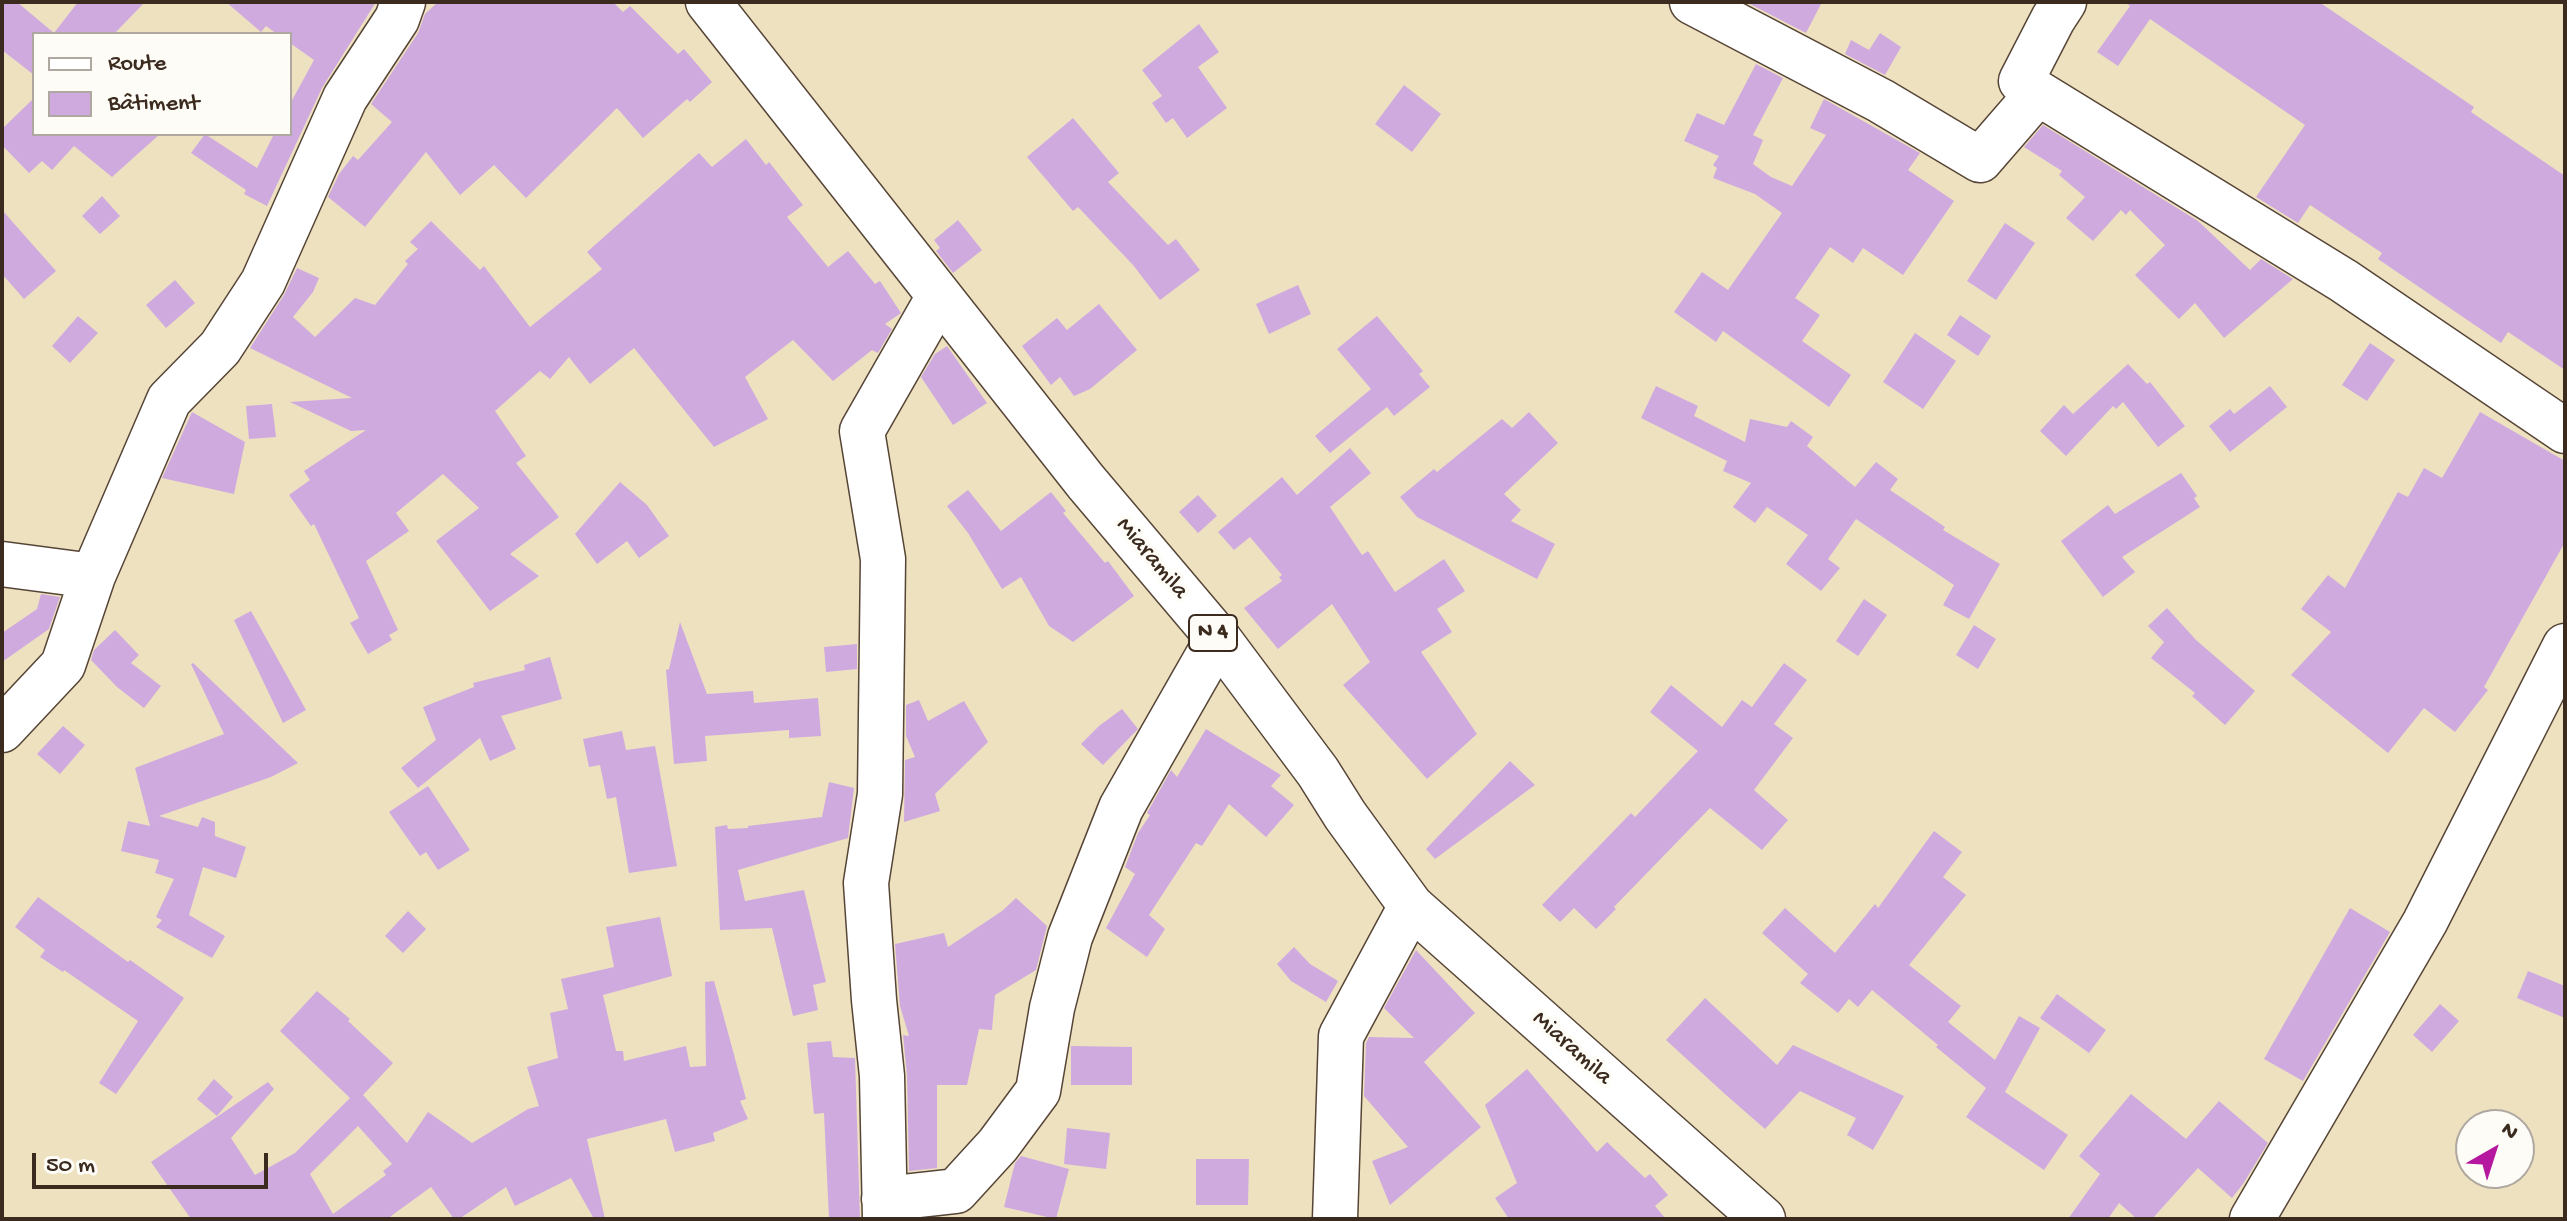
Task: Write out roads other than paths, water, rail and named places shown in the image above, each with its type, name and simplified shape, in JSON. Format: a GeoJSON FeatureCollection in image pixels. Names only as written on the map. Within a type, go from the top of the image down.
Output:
{"type":"FeatureCollection","features":[{"type":"Feature","properties":{"kind":"street"},"geometry":{"type":"LineString","coordinates":[[2,730],[63,665],[93,576],[169,400],[220,348],[263,282],[345,98],[397,19],[403,2]]}},
{"type":"Feature","properties":{"kind":"street","name":"Miaramila"},"geometry":{"type":"LineString","coordinates":[[708,2],[938,298],[1086,482],[1218,638],[1318,772],[1411,906],[1763,1219]]}},
{"type":"Feature","properties":{"kind":"street"},"geometry":{"type":"LineString","coordinates":[[1692,2],[1881,101],[1980,160],[2038,93]]}},
{"type":"Feature","properties":{"kind":"street"},"geometry":{"type":"LineString","coordinates":[[2048,8],[2021,81],[2344,281],[2565,431]]}},
{"type":"Feature","properties":{"kind":"street"},"geometry":{"type":"LineString","coordinates":[[938,298],[862,431],[883,559],[880,794],[866,883],[882,1076],[884,1209],[956,1191],[998,1145],[1038,1091],[1052,1008],[1070,937],[1121,808],[1218,638]]}},
{"type":"Feature","properties":{"kind":"street"},"geometry":{"type":"LineString","coordinates":[[2,564],[93,576]]}},
{"type":"Feature","properties":{"kind":"street"},"geometry":{"type":"LineString","coordinates":[[2252,1219],[2425,922],[2565,646]]}},
{"type":"Feature","properties":{"kind":"street"},"geometry":{"type":"LineString","coordinates":[[1335,1219],[1341,1036],[1411,906]]}}]}
